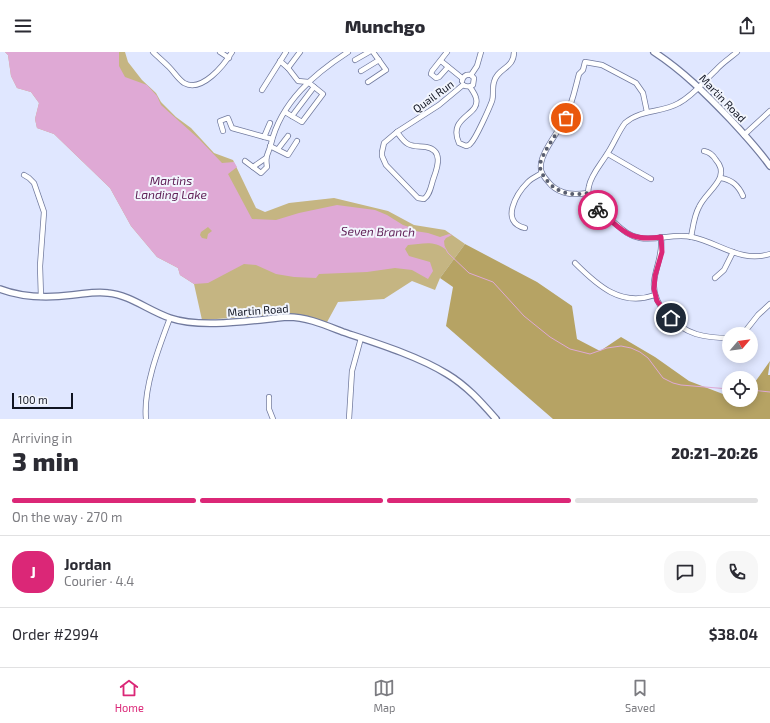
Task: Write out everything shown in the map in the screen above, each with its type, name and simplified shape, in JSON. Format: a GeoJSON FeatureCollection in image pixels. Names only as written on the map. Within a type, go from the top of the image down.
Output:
{"type":"FeatureCollection","features":[{"type":"Feature","properties":{"kind":"street"},"geometry":{"type":"LineString","coordinates":[[153,52],[179,79],[190,85],[197,84],[212,76],[229,58],[232,52]]}},
{"type":"Feature","properties":{"kind":"street"},"geometry":{"type":"LineString","coordinates":[[220,52],[229,58]]}},
{"type":"Feature","properties":{"kind":"street"},"geometry":{"type":"LineString","coordinates":[[262,90],[286,52]]}},
{"type":"Feature","properties":{"kind":"street"},"geometry":{"type":"LineString","coordinates":[[288,68],[300,52]]}},
{"type":"Feature","properties":{"kind":"street"},"geometry":{"type":"LineString","coordinates":[[245,161],[261,173],[267,167],[266,158],[272,139],[293,99],[308,82],[328,65],[348,52]]}},
{"type":"Feature","properties":{"kind":"street"},"geometry":{"type":"LineString","coordinates":[[355,60],[369,52]]}},
{"type":"Feature","properties":{"kind":"street"},"geometry":{"type":"LineString","coordinates":[[368,82],[386,70],[373,52]]}},
{"type":"Feature","properties":{"kind":"street"},"geometry":{"type":"LineString","coordinates":[[447,52],[431,74],[433,77],[439,77],[448,67]]}},
{"type":"Feature","properties":{"kind":"street"},"geometry":{"type":"LineString","coordinates":[[470,87],[474,81],[472,75],[477,66],[481,52]]}},
{"type":"Feature","properties":{"kind":"street"},"geometry":{"type":"LineString","coordinates":[[463,85],[470,87],[476,97],[476,104],[473,110],[459,123],[457,130],[457,138],[459,143],[466,146],[472,142],[492,101],[495,78],[498,73],[510,65],[514,58],[514,52]]}},
{"type":"Feature","properties":{"kind":"street","name":"Martin Road"},"geometry":{"type":"LineString","coordinates":[[654,52],[683,72],[699,87],[744,135],[770,166]]}},
{"type":"Feature","properties":{"kind":"street"},"geometry":{"type":"LineString","coordinates":[[728,52],[732,56]]}},
{"type":"Feature","properties":{"kind":"street"},"geometry":{"type":"LineString","coordinates":[[737,52],[716,69],[688,97],[678,104],[635,115],[625,123],[608,154],[590,181],[588,193],[590,201],[595,207],[628,234],[643,239],[677,235],[691,237],[752,257],[761,257],[770,254]]}},
{"type":"Feature","properties":{"kind":"street"},"geometry":{"type":"LineString","coordinates":[[361,71],[379,60]]}},
{"type":"Feature","properties":{"kind":"street"},"geometry":{"type":"LineString","coordinates":[[441,60],[462,78]]}},
{"type":"Feature","properties":{"kind":"street"},"geometry":{"type":"LineString","coordinates":[[280,62],[288,68],[298,81],[308,82],[323,94],[302,122],[285,112]]}},
{"type":"Feature","properties":{"kind":"street"},"geometry":{"type":"LineString","coordinates":[[588,193],[573,195],[562,192],[553,186],[542,173],[540,166],[542,158],[566,118],[579,74],[583,70],[585,62],[602,66],[636,83],[643,93],[647,112]]}},
{"type":"Feature","properties":{"kind":"street","name":"Quail Run"},"geometry":{"type":"LineString","coordinates":[[398,132],[408,144],[429,147],[434,150],[437,155],[438,165],[428,195],[424,199],[418,198],[384,161],[382,147],[386,141],[398,132],[439,105],[463,85],[462,78],[466,75],[472,75]]}},
{"type":"Feature","properties":{"kind":"street"},"geometry":{"type":"LineString","coordinates":[[292,116],[314,87]]}},
{"type":"Feature","properties":{"kind":"street"},"geometry":{"type":"LineString","coordinates":[[744,135],[770,111]]}},
{"type":"Feature","properties":{"kind":"street"},"geometry":{"type":"LineString","coordinates":[[223,131],[220,121],[228,118],[232,128],[272,139]]}},
{"type":"Feature","properties":{"kind":"street"},"geometry":{"type":"LineString","coordinates":[[264,137],[270,123]]}},
{"type":"Feature","properties":{"kind":"street"},"geometry":{"type":"LineString","coordinates":[[278,149],[288,136]]}},
{"type":"Feature","properties":{"kind":"street"},"geometry":{"type":"LineString","coordinates":[[270,146],[288,155],[297,141]]}},
{"type":"Feature","properties":{"kind":"street"},"geometry":{"type":"LineString","coordinates":[[691,237],[698,207],[721,178],[722,170],[719,163],[712,154],[704,151]]}},
{"type":"Feature","properties":{"kind":"street"},"geometry":{"type":"LineString","coordinates":[[608,154],[651,179]]}},
{"type":"Feature","properties":{"kind":"street"},"geometry":{"type":"LineString","coordinates":[[253,167],[266,158]]}},
{"type":"Feature","properties":{"kind":"street"},"geometry":{"type":"LineString","coordinates":[[525,228],[519,226],[514,221],[511,213],[512,206],[527,183],[542,173]]}},
{"type":"Feature","properties":{"kind":"street"},"geometry":{"type":"LineString","coordinates":[[24,175],[30,178],[34,183],[44,212],[40,266],[41,297]]}},
{"type":"Feature","properties":{"kind":"street"},"geometry":{"type":"LineString","coordinates":[[721,178],[735,183],[743,196]]}},
{"type":"Feature","properties":{"kind":"street"},"geometry":{"type":"LineString","coordinates":[[661,237],[662,252],[654,282],[655,295],[660,305],[671,318],[687,330],[706,336],[722,337]]}},
{"type":"Feature","properties":{"kind":"street"},"geometry":{"type":"LineString","coordinates":[[715,278],[724,270],[733,252]]}},
{"type":"Feature","properties":{"kind":"street"},"geometry":{"type":"LineString","coordinates":[[575,264],[599,286],[621,296],[638,299],[655,295]]}},
{"type":"Feature","properties":{"kind":"street","name":"Martin Road"},"geometry":{"type":"LineString","coordinates":[[0,288],[24,296],[41,297],[95,292],[110,293],[125,297],[170,318],[185,322],[201,323],[298,317],[421,360],[448,374],[475,396],[496,419]]}},
{"type":"Feature","properties":{"kind":"street"},"geometry":{"type":"LineString","coordinates":[[749,327],[758,315],[770,304]]}},
{"type":"Feature","properties":{"kind":"street"},"geometry":{"type":"LineString","coordinates":[[146,419],[146,403],[153,368],[170,318]]}},
{"type":"Feature","properties":{"kind":"street"},"geometry":{"type":"LineString","coordinates":[[348,419],[352,371],[361,338]]}},
{"type":"Feature","properties":{"kind":"street"},"geometry":{"type":"LineString","coordinates":[[268,397],[269,409],[273,419]]}},
{"type":"Feature","properties":{"kind":"shaded area","name":"Martins Landing Lake"},"geometry":{"type":"Polygon","coordinates":[[[5,52],[125,52],[128,62],[142,80],[156,93],[161,102],[176,117],[191,128],[214,153],[233,160],[256,208],[265,212],[289,203],[334,198],[388,211],[414,225],[445,230],[465,244],[440,278],[435,290],[412,281],[384,299],[338,302],[326,324],[311,318],[290,314],[202,320],[194,284],[180,275],[178,268],[157,257],[131,226],[110,188],[54,134],[37,128],[35,119],[39,103],[31,92],[17,88],[11,76],[8,55],[5,52]]]}},
{"type":"Feature","properties":{"kind":"shaded area"},"geometry":{"type":"Polygon","coordinates":[[[465,244],[537,282],[572,306],[577,339],[600,351],[621,337],[655,357],[689,381],[722,394],[722,407],[758,407],[758,378],[770,361],[768,375],[770,375],[770,419],[553,419],[446,326],[453,287],[440,278],[465,244]]]}},
{"type":"Feature","properties":{"kind":"water","name":"Martins Landing Lake"},"geometry":{"type":"Polygon","coordinates":[[[5,52],[119,52],[119,66],[125,77],[147,85],[157,96],[161,105],[199,139],[222,163],[234,162],[237,167],[228,174],[252,219],[276,220],[299,213],[337,205],[375,210],[387,215],[403,225],[412,228],[415,231],[440,237],[449,234],[452,235],[444,241],[445,249],[437,244],[428,243],[408,245],[405,249],[409,256],[430,262],[433,271],[428,279],[412,270],[395,268],[367,272],[319,274],[316,278],[294,277],[276,274],[256,265],[244,264],[208,283],[194,284],[180,275],[178,268],[157,257],[131,226],[110,188],[54,134],[37,128],[35,119],[39,103],[31,92],[17,88],[11,76],[8,55],[5,52]],[[208,227],[201,232],[200,235],[202,238],[207,239],[208,234],[212,231],[208,227]]]}},
{"type":"Feature","properties":{"kind":"waterway","name":"Seven Branch"},"geometry":{"type":"LineString","coordinates":[[444,246],[448,253],[469,273],[493,282],[524,316],[550,337],[570,349],[590,354],[607,348],[621,346],[631,348],[648,358],[663,378],[673,383],[722,388]]}},
{"type":"Feature","properties":{"kind":"waterway","name":"Seven Branch"},"geometry":{"type":"LineString","coordinates":[[758,391],[770,392]]}},
{"type":"Feature","properties":{"kind":"way so far"},"geometry":{"type":"LineString","coordinates":[[566,118],[542,158],[540,166],[542,173],[545,179],[562,192],[573,195],[588,193],[590,201],[598,210]]}},
{"type":"Feature","properties":{"kind":"route"},"geometry":{"type":"LineString","coordinates":[[598,210],[623,231],[636,238],[649,239],[661,237],[662,252],[655,276],[654,289],[657,301],[671,318]]}}]}
